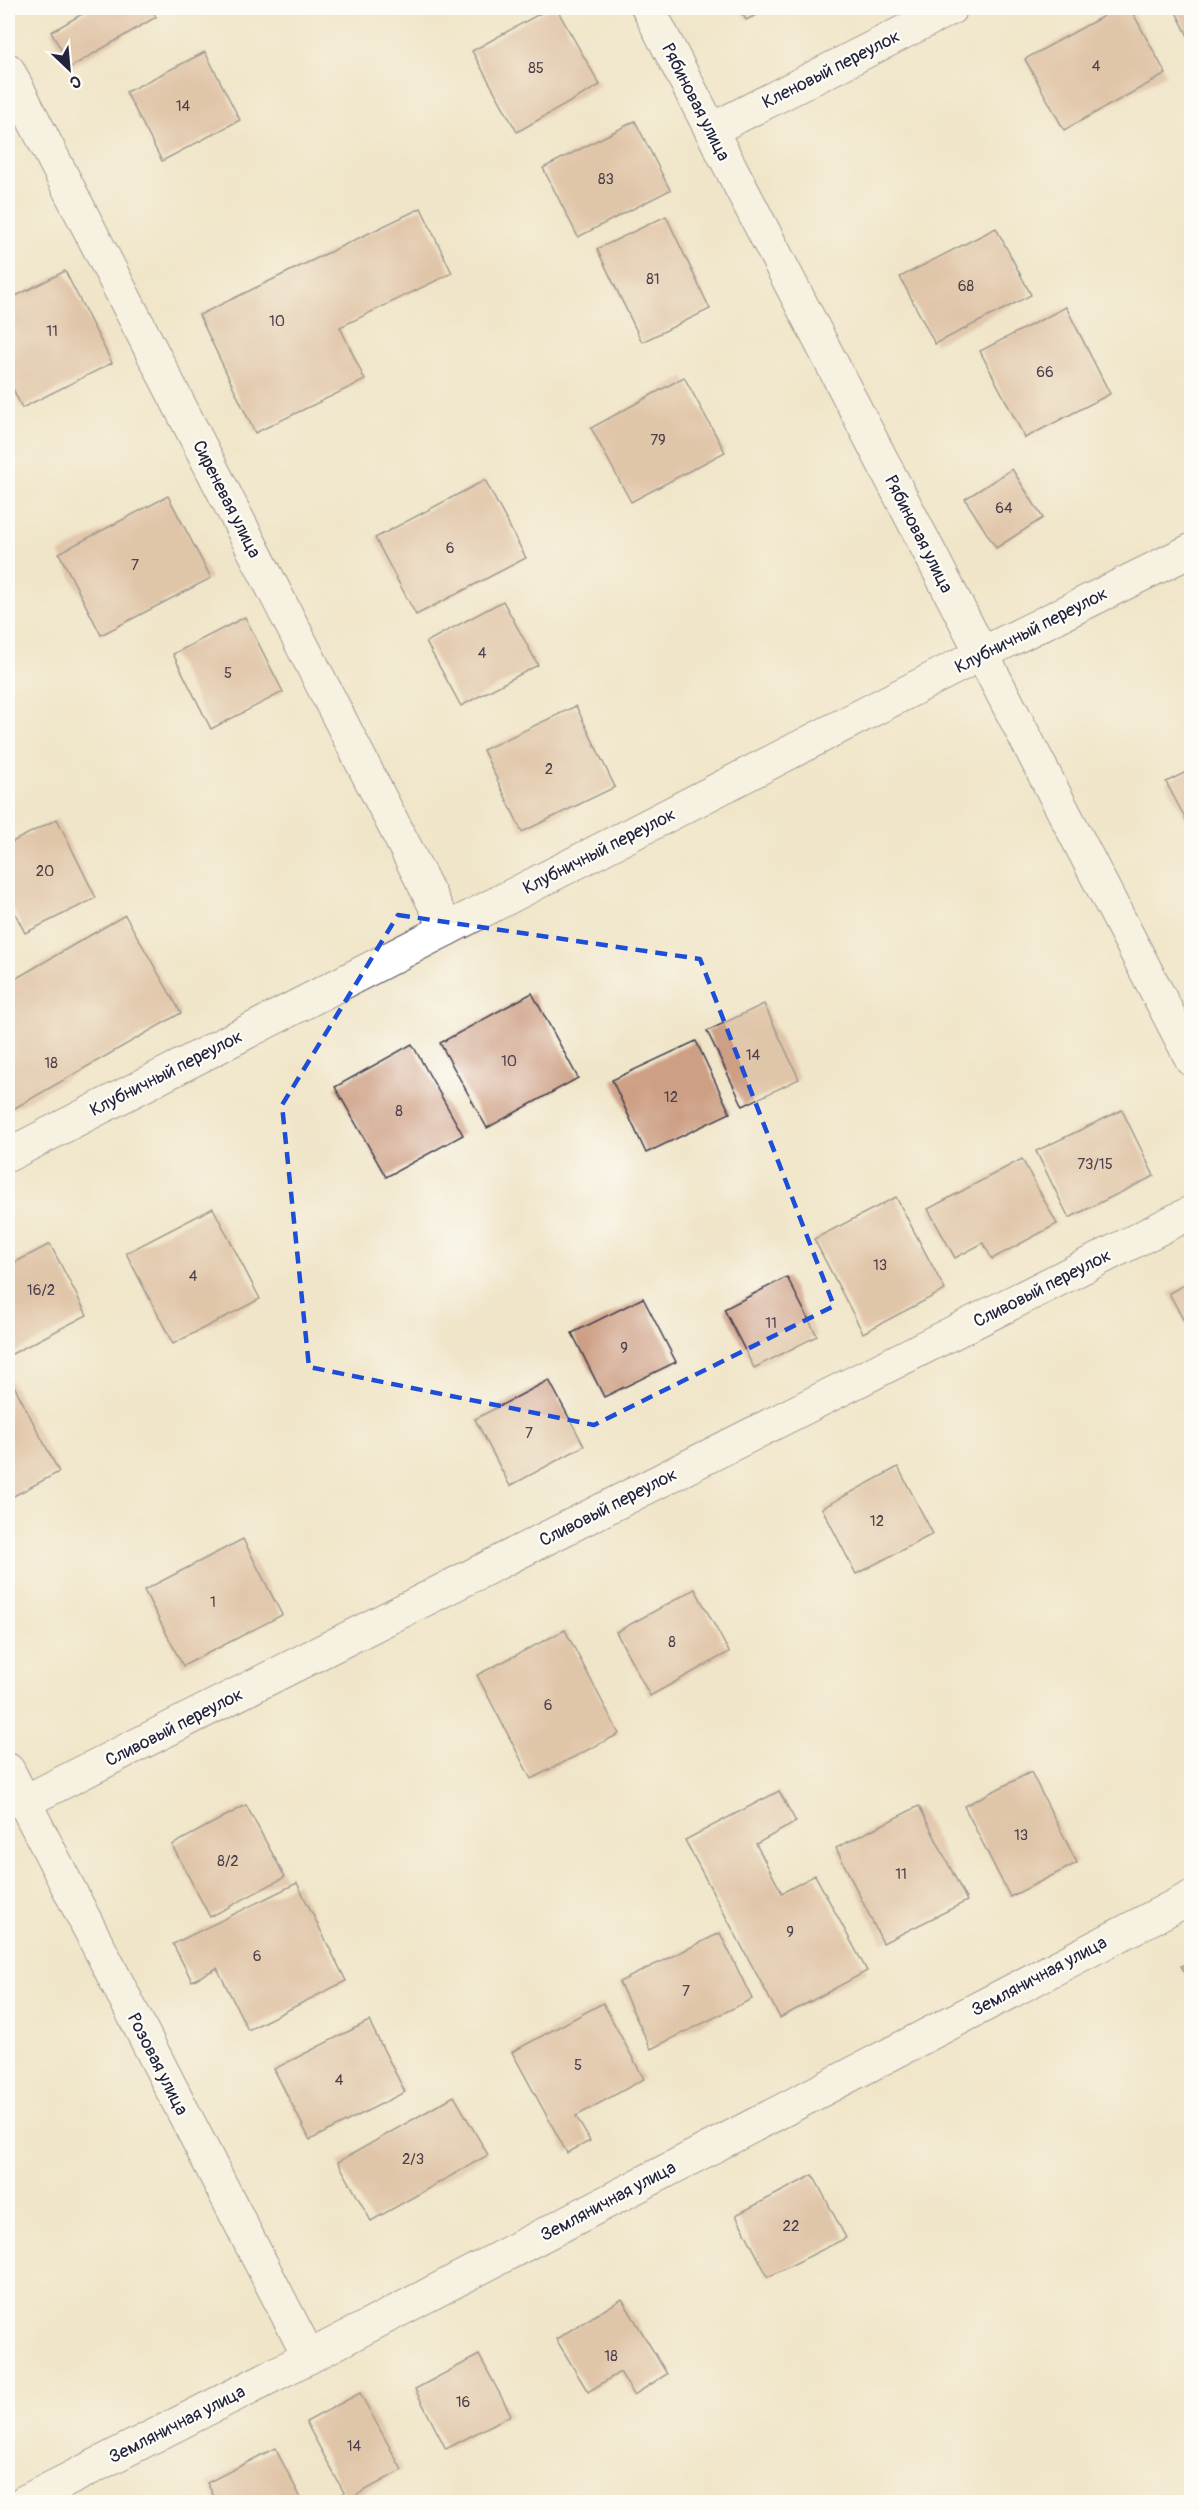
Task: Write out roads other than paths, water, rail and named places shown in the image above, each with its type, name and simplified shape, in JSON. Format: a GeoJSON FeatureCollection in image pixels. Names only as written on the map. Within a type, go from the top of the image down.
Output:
{"type":"FeatureCollection","features":[{"type":"Feature","properties":{"kind":"street","name":"Рябиновая улица"},"geometry":{"type":"LineString","coordinates":[[648,8],[1191,1060]]}},
{"type":"Feature","properties":{"kind":"street","name":"Кленовый переулок"},"geometry":{"type":"LineString","coordinates":[[711,130],[951,8]]}},
{"type":"Feature","properties":{"kind":"street","name":"Сиреневая улица"},"geometry":{"type":"LineString","coordinates":[[8,70],[447,929]]}},
{"type":"Feature","properties":{"kind":"street","name":"Клубничный переулок"},"geometry":{"type":"LineString","coordinates":[[8,1155],[981,654],[1191,550]]}},
{"type":"Feature","properties":{"kind":"street","name":"Сливовый переулок"},"geometry":{"type":"LineString","coordinates":[[24,1802],[1191,1212]]}},
{"type":"Feature","properties":{"kind":"street","name":"Розовая улица"},"geometry":{"type":"LineString","coordinates":[[8,1770],[309,2357]]}},
{"type":"Feature","properties":{"kind":"street","name":"Земляничная улица"},"geometry":{"type":"LineString","coordinates":[[24,2502],[309,2357],[1191,1897]]}}]}
